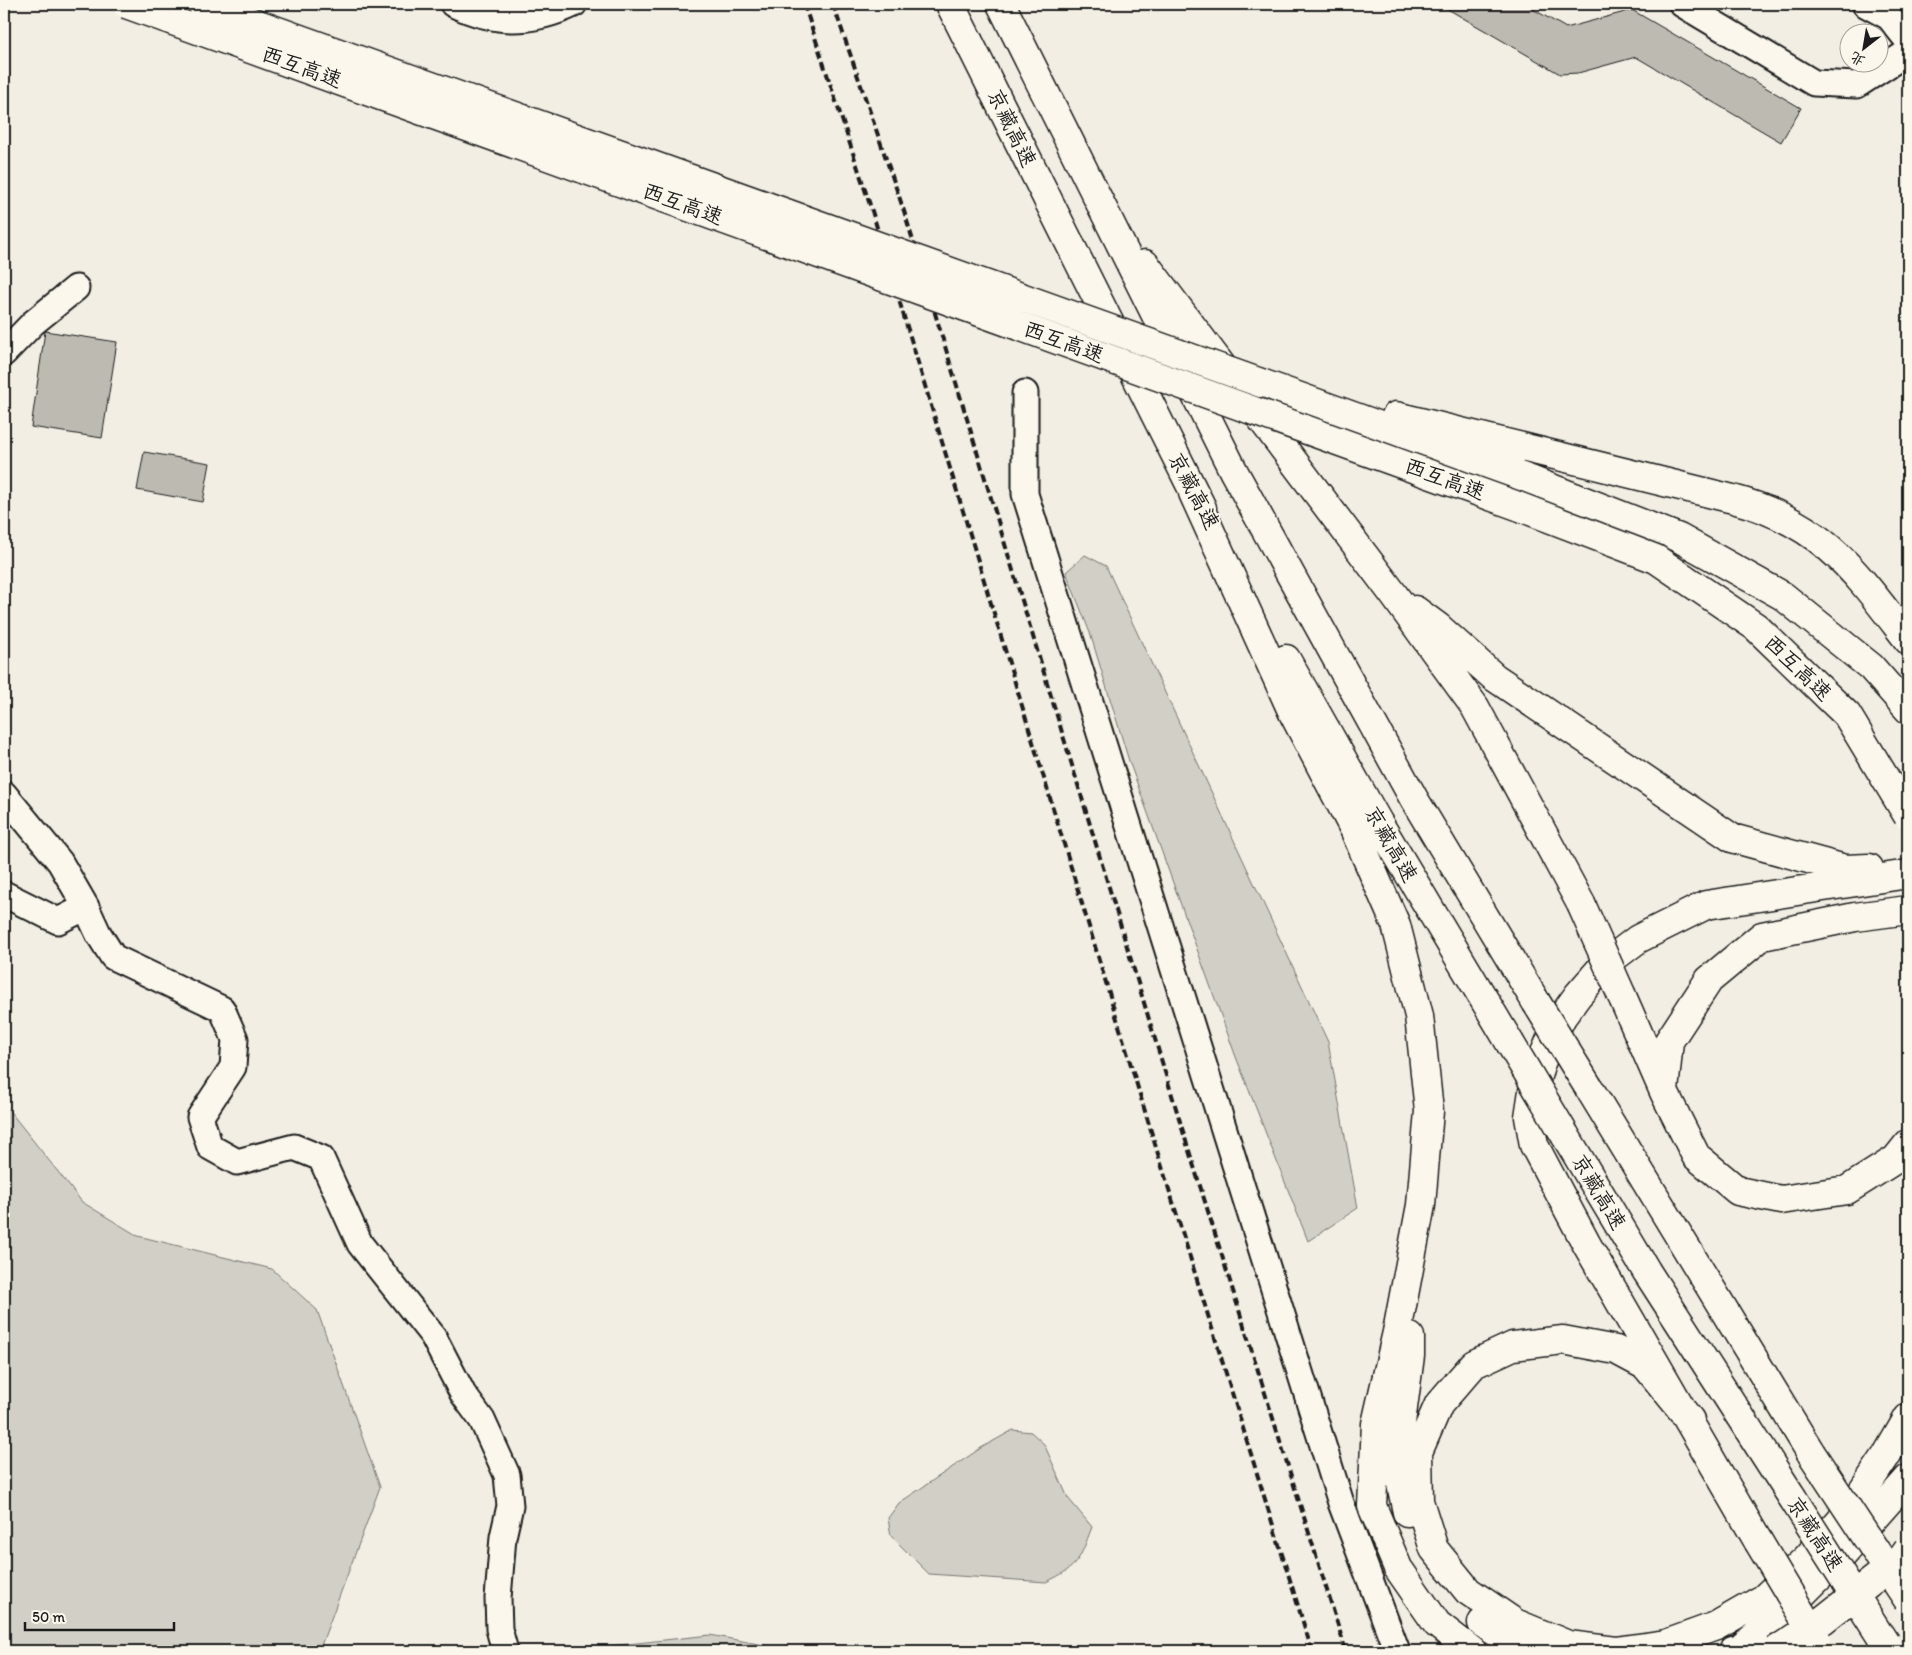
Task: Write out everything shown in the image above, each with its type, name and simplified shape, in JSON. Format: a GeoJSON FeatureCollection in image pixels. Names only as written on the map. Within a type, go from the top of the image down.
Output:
{"type":"FeatureCollection","features":[{"type":"Feature","properties":{"kind":"highway","name":"西互高速"},"geometry":{"type":"LineString","coordinates":[[126,4],[1515,505],[1656,559],[1756,627],[1847,715],[1908,816]]}},
{"type":"Feature","properties":{"kind":"highway","name":"西互高速"},"geometry":{"type":"LineString","coordinates":[[202,4],[1261,384]]}},
{"type":"Feature","properties":{"kind":"highway","name":"京藏高速"},"geometry":{"type":"LineString","coordinates":[[950,4],[1193,493],[1378,822],[1647,1272],[1888,1647]]}},
{"type":"Feature","properties":{"kind":"highway","name":"京藏高速"},"geometry":{"type":"LineString","coordinates":[[1001,4],[1238,480],[1414,799],[1811,1453],[1908,1600]]}},
{"type":"Feature","properties":{"kind":"highway"},"geometry":{"type":"LineString","coordinates":[[1104,210],[1394,595],[1475,707],[1581,904],[1664,1092],[1696,1156],[1738,1191],[1781,1200],[1846,1190],[1896,1159],[1908,1144]]}},
{"type":"Feature","properties":{"kind":"highway"},"geometry":{"type":"LineString","coordinates":[[1261,384],[1604,466],[1752,504],[1771,511],[1807,530],[1847,563],[1908,640]]}},
{"type":"Feature","properties":{"kind":"highway"},"geometry":{"type":"LineString","coordinates":[[1261,384],[1533,481],[1679,538],[1783,596],[1872,667],[1908,709]]}},
{"type":"Feature","properties":{"kind":"highway"},"geometry":{"type":"LineString","coordinates":[[1193,493],[1293,713],[1354,829],[1396,925],[1419,1016],[1429,1111],[1420,1205],[1397,1332],[1376,1424],[1372,1506],[1398,1568],[1437,1624],[1472,1651]]}},
{"type":"Feature","properties":{"kind":"highway"},"geometry":{"type":"LineString","coordinates":[[1394,595],[1438,627],[1494,677],[1732,838],[1845,869],[1908,867]]}},
{"type":"Feature","properties":{"kind":"highway"},"geometry":{"type":"LineString","coordinates":[[1820,1644],[1758,1541],[1690,1420],[1587,1245],[1534,1145],[1529,1117],[1538,1074],[1550,1041],[1562,1017],[1578,995],[1611,960],[1638,939],[1706,905],[1908,874]]}},
{"type":"Feature","properties":{"kind":"highway"},"geometry":{"type":"LineString","coordinates":[[1664,1092],[1669,1041],[1708,980],[1762,936],[1856,917],[1908,910]]}},
{"type":"Feature","properties":{"kind":"highway"},"geometry":{"type":"LineString","coordinates":[[1410,1260],[1410,1356],[1396,1460],[1411,1532],[1463,1611],[1526,1651]]}},
{"type":"Feature","properties":{"kind":"highway"},"geometry":{"type":"LineString","coordinates":[[1690,1420],[1646,1366],[1616,1350],[1563,1340],[1513,1346],[1474,1364],[1439,1404],[1418,1452],[1419,1501],[1434,1549],[1468,1591],[1514,1623],[1568,1645],[1616,1651],[1666,1644],[1716,1626],[1763,1599],[1776,1587],[1807,1558],[1852,1507],[1886,1456],[1908,1418]]}},
{"type":"Feature","properties":{"kind":"highway"},"geometry":{"type":"LineString","coordinates":[[1733,1651],[1740,1649],[1783,1613],[1839,1557],[1908,1479]]}},
{"type":"Feature","properties":{"kind":"highway"},"geometry":{"type":"LineString","coordinates":[[1775,1651],[1823,1620],[1903,1557],[1908,1550]]}},
{"type":"Feature","properties":{"kind":"street"},"geometry":{"type":"LineString","coordinates":[[453,4],[472,12],[506,19],[541,16],[574,4]]}},
{"type":"Feature","properties":{"kind":"street"},"geometry":{"type":"LineString","coordinates":[[1682,4],[1814,83],[1858,85],[1908,52]]}},
{"type":"Feature","properties":{"kind":"street"},"geometry":{"type":"LineString","coordinates":[[1866,4],[1889,18],[1908,40]]}},
{"type":"Feature","properties":{"kind":"street"},"geometry":{"type":"LineString","coordinates":[[4,352],[33,322],[76,288]]}},
{"type":"Feature","properties":{"kind":"street"},"geometry":{"type":"LineString","coordinates":[[1025,393],[1025,494],[1341,1503],[1397,1651]]}},
{"type":"Feature","properties":{"kind":"street"},"geometry":{"type":"LineString","coordinates":[[4,794],[60,862],[113,957],[222,1009],[235,1039],[233,1067],[200,1117],[210,1147],[237,1162],[294,1147],[321,1158],[360,1244],[433,1336],[463,1394],[482,1420],[507,1475],[510,1506],[503,1537],[498,1598],[499,1629],[505,1651]]}},
{"type":"Feature","properties":{"kind":"street"},"geometry":{"type":"LineString","coordinates":[[4,894],[58,921],[86,907]]}},
{"type":"Feature","properties":{"kind":"shaded area"},"geometry":{"type":"Polygon","coordinates":[[[1085,555],[1106,566],[1328,1042],[1358,1208],[1308,1241],[1236,1057],[1129,761],[1090,633],[1066,572],[1085,555]]]}},
{"type":"Feature","properties":{"kind":"shaded area"},"geometry":{"type":"Polygon","coordinates":[[[4,1104],[82,1202],[138,1236],[272,1269],[317,1310],[380,1487],[319,1651],[4,1651],[4,1104]]]}},
{"type":"Feature","properties":{"kind":"shaded area"},"geometry":{"type":"Polygon","coordinates":[[[1013,1430],[1031,1432],[1044,1444],[1068,1498],[1092,1527],[1081,1555],[1066,1571],[1046,1582],[929,1574],[891,1536],[888,1518],[899,1503],[981,1448],[1013,1430]]]}},
{"type":"Feature","properties":{"kind":"shaded area"},"geometry":{"type":"Polygon","coordinates":[[[710,1635],[769,1646],[772,1651],[579,1651],[591,1648],[710,1635]]]}},
{"type":"Feature","properties":{"kind":"building"},"geometry":{"type":"Polygon","coordinates":[[[1439,4],[1524,4],[1566,28],[1632,10],[1801,108],[1781,142],[1636,57],[1578,73],[1560,74],[1439,4]]]}},
{"type":"Feature","properties":{"kind":"building"},"geometry":{"type":"Polygon","coordinates":[[[45,331],[117,342],[102,438],[31,427],[45,331]]]}},
{"type":"Feature","properties":{"kind":"building"},"geometry":{"type":"Polygon","coordinates":[[[144,452],[210,463],[203,502],[137,490],[144,452]]]}},
{"type":"Feature","properties":{"kind":"railway"},"geometry":{"type":"LineString","coordinates":[[804,4],[872,211],[1154,1141],[1312,1651]]}},
{"type":"Feature","properties":{"kind":"railway"},"geometry":{"type":"LineString","coordinates":[[833,4],[904,211],[1185,1138],[1346,1651]]}}]}
